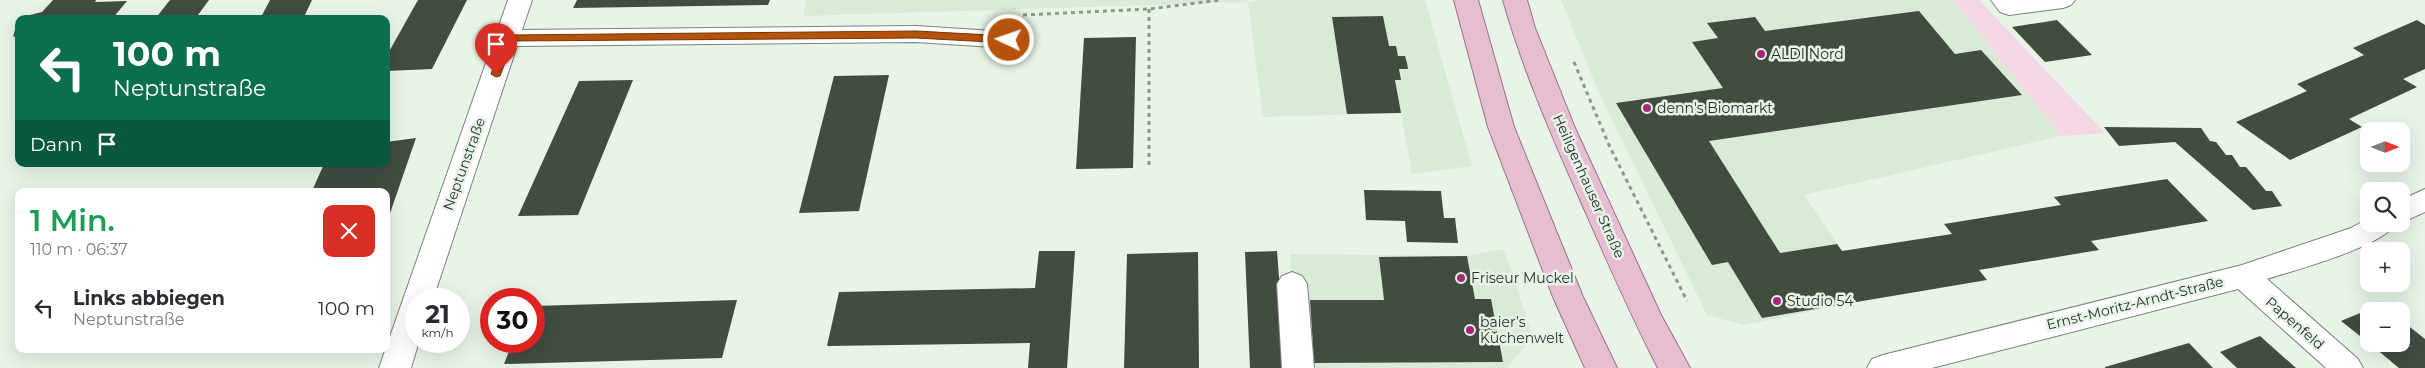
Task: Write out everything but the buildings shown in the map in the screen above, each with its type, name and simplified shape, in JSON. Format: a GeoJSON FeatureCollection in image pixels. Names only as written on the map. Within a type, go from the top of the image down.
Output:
{"type":"FeatureCollection","features":[{"type":"Feature","properties":{"kind":"main road"},"geometry":{"type":"LineString","coordinates":[[1466,0],[1501,127],[1568,297],[1601,368]]}},
{"type":"Feature","properties":{"kind":"main road","name":"Heiligenhauser Straße"},"geometry":{"type":"LineString","coordinates":[[1515,0],[1522,28],[1562,128],[1647,318],[1674,368]]}},
{"type":"Feature","properties":{"kind":"street","name":"Neptunstraße"},"geometry":{"type":"LineString","coordinates":[[422,288],[509,38],[520,0]]}},
{"type":"Feature","properties":{"kind":"street"},"geometry":{"type":"LineString","coordinates":[[2003,0],[2009,7],[2063,0]]}},
{"type":"Feature","properties":{"kind":"street"},"geometry":{"type":"LineString","coordinates":[[509,38],[916,34],[1009,40]]}},
{"type":"Feature","properties":{"kind":"street"},"geometry":{"type":"LineString","coordinates":[[2410,207],[2425,199]]}},
{"type":"Feature","properties":{"kind":"street","name":"Ernst-Moritz-Arndt-Straße"},"geometry":{"type":"LineString","coordinates":[[1883,368],[2243,276],[2361,236],[2368,232]]}},
{"type":"Feature","properties":{"kind":"street","name":"Papenfeld"},"geometry":{"type":"LineString","coordinates":[[2243,276],[2347,368]]}},
{"type":"Feature","properties":{"kind":"street"},"geometry":{"type":"LineString","coordinates":[[1292,284],[1298,368]]}},
{"type":"Feature","properties":{"kind":"street"},"geometry":{"type":"LineString","coordinates":[[395,368],[405,337]]}},
{"type":"Feature","properties":{"kind":"path"},"geometry":{"type":"LineString","coordinates":[[1009,40],[1019,16],[1149,9],[1220,0]]}},
{"type":"Feature","properties":{"kind":"path"},"geometry":{"type":"LineString","coordinates":[[1149,9],[1149,166]]}},
{"type":"Feature","properties":{"kind":"path"},"geometry":{"type":"LineString","coordinates":[[1574,62],[1609,145],[1687,301]]}},
{"type":"Feature","properties":{"kind":"shaded area"},"geometry":{"type":"Polygon","coordinates":[[[806,0],[1247,0],[1249,2],[1261,0],[1425,0],[1472,166],[1412,174],[1401,113],[1263,117],[1248,2],[803,16],[806,0]]]}},
{"type":"Feature","properties":{"kind":"shaded area"},"geometry":{"type":"Polygon","coordinates":[[[1561,0],[1953,0],[2061,136],[1804,195],[1875,298],[1744,325],[1707,315],[1599,93],[1561,0]]]}},
{"type":"Feature","properties":{"kind":"shaded area"},"geometry":{"type":"Polygon","coordinates":[[[1953,0],[1979,0],[2105,133],[2061,136],[1953,0]]]}},
{"type":"Feature","properties":{"kind":"shaded area"},"geometry":{"type":"Polygon","coordinates":[[[1504,249],[1533,337],[1507,368],[1294,368],[1290,254],[1466,256],[1504,249]]]}},
{"type":"Feature","properties":{"kind":"place","name":"ALDI Nord"},"geometry":{"type":"Point","coordinates":[1761,54]}},
{"type":"Feature","properties":{"kind":"place","name":"denn's Biomarkt"},"geometry":{"type":"Point","coordinates":[1647,108]}},
{"type":"Feature","properties":{"kind":"place","name":"Friseur Muckel"},"geometry":{"type":"Point","coordinates":[1461,278]}},
{"type":"Feature","properties":{"kind":"place","name":"Studio 54"},"geometry":{"type":"Point","coordinates":[1777,301]}},
{"type":"Feature","properties":{"kind":"place","name":"baier’s Küchenwelt"},"geometry":{"type":"Point","coordinates":[1470,330]}},
{"type":"Feature","properties":{"kind":"route"},"geometry":{"type":"LineString","coordinates":[[496,74],[509,38],[916,34],[1009,40]]}}]}
